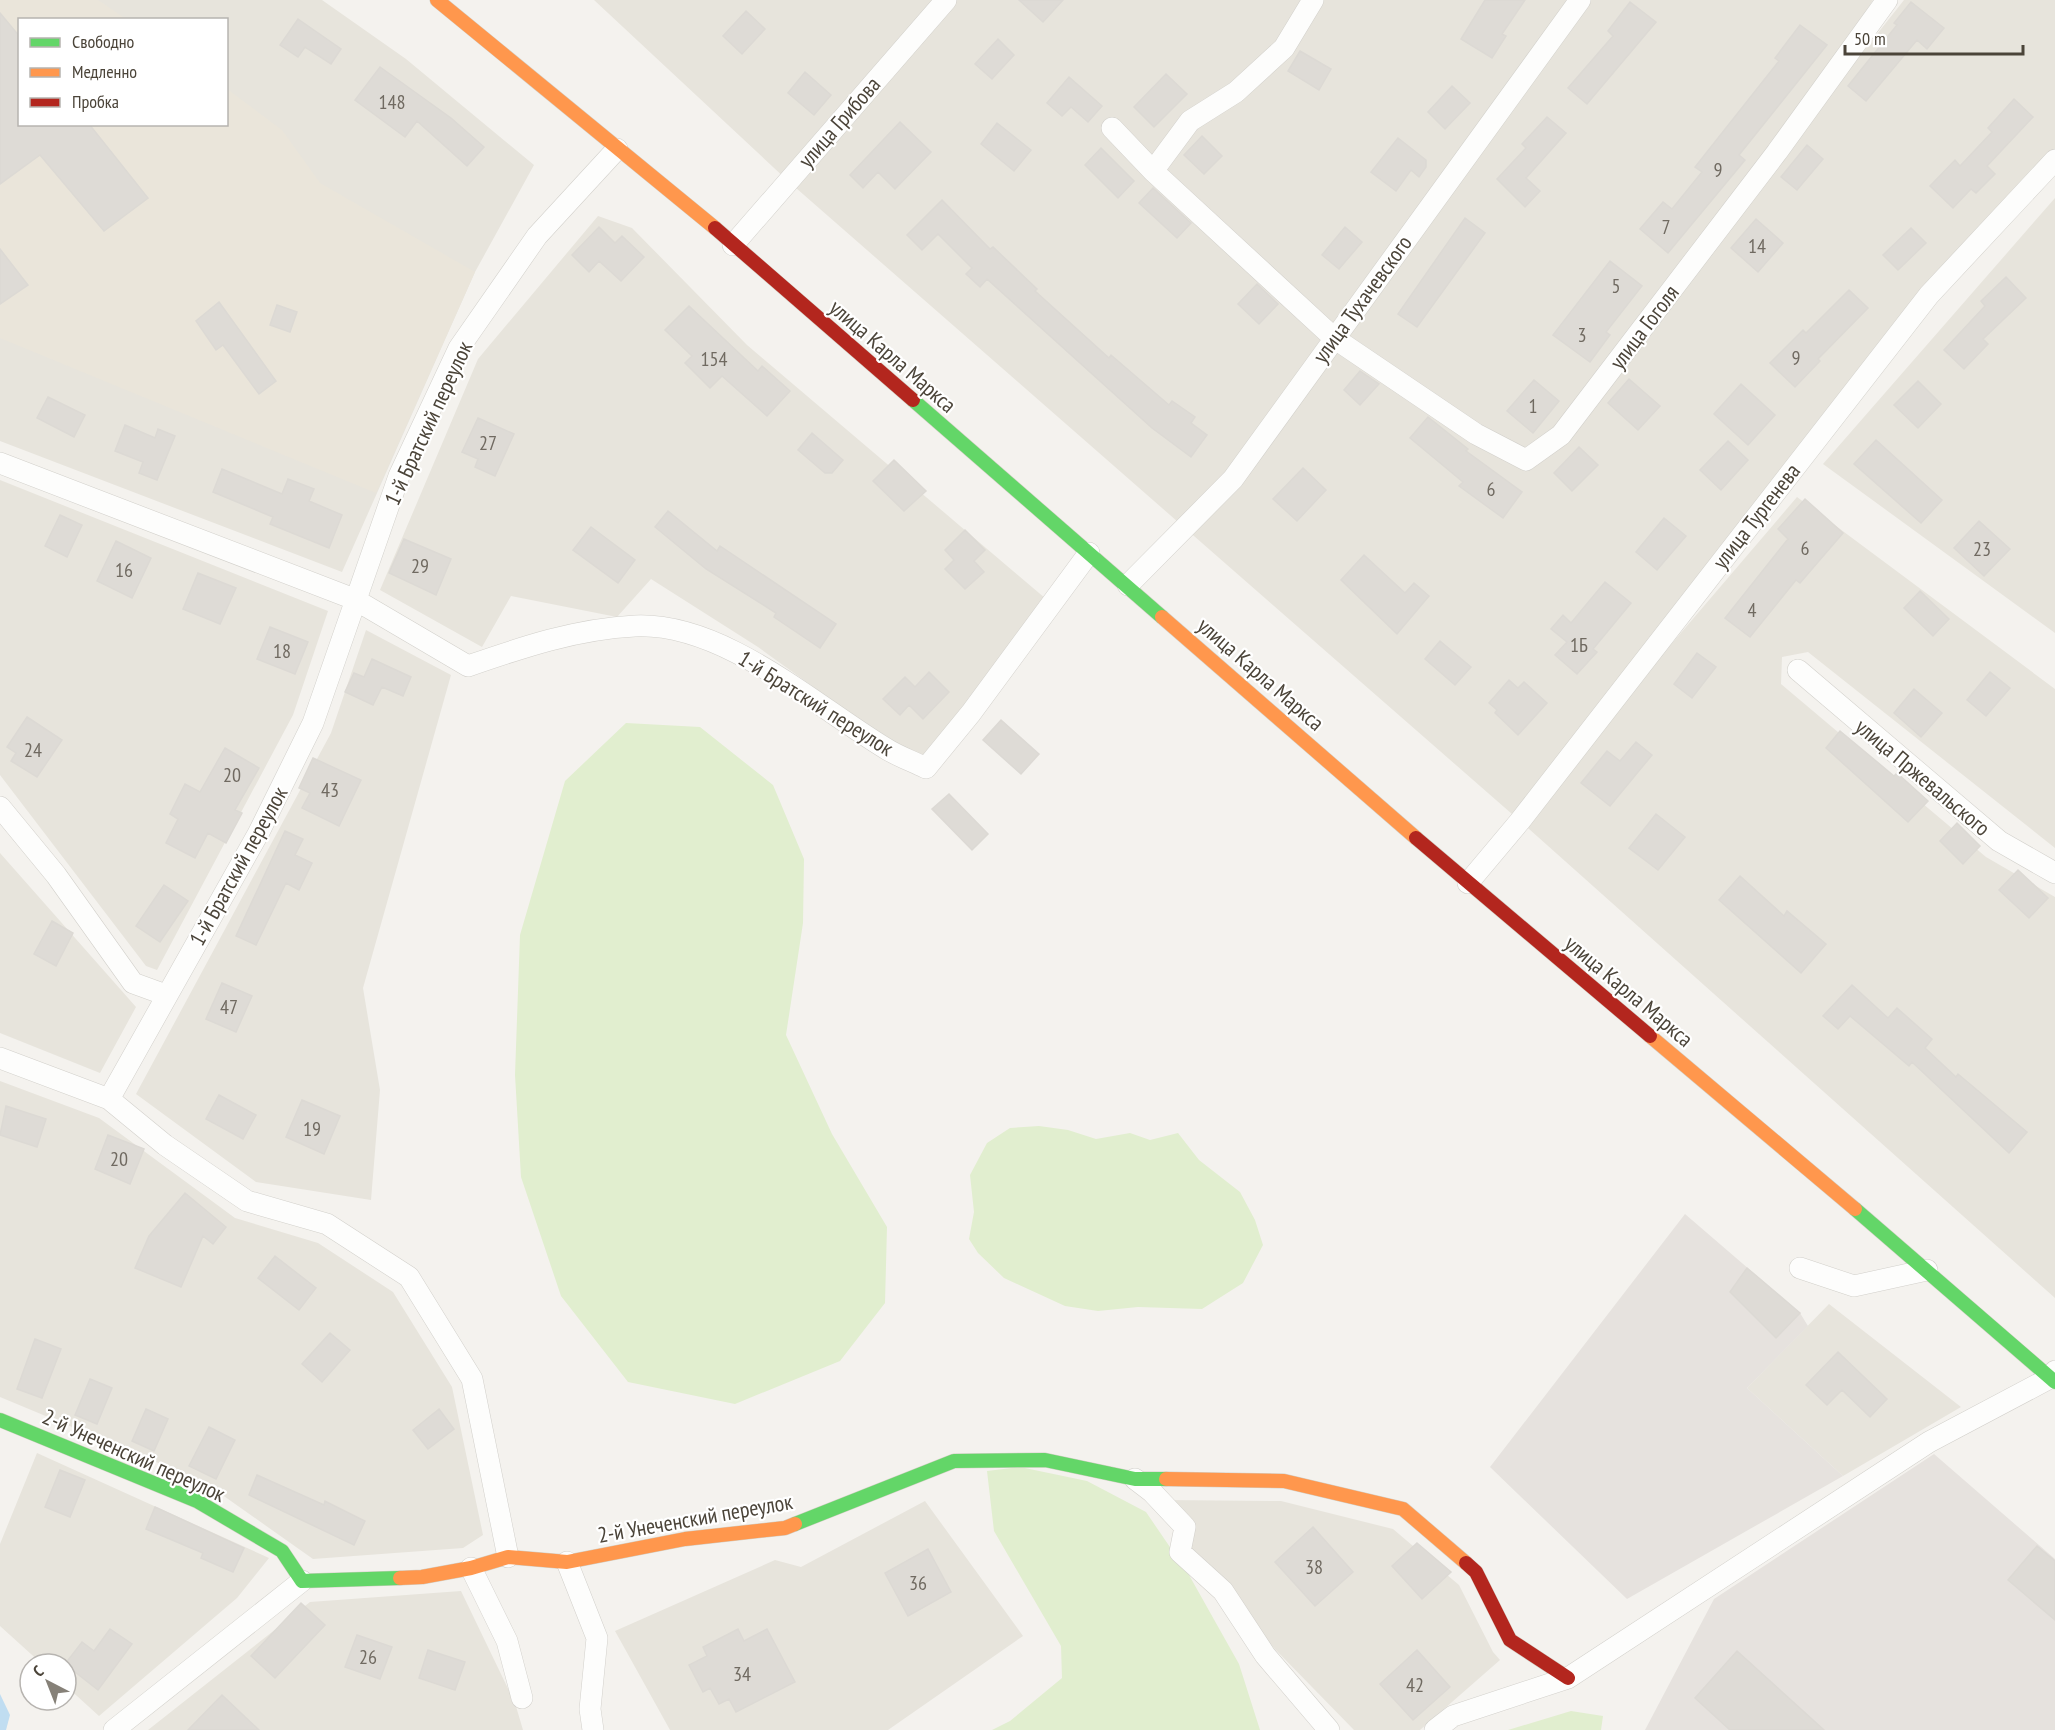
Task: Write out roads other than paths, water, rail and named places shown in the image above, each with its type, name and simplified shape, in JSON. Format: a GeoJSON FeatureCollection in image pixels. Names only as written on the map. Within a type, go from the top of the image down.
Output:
{"type":"FeatureCollection","features":[{"type":"Feature","properties":{"kind":"main road","name":"улица Карла Маркса"},"geometry":{"type":"LineString","coordinates":[[437,0],[699,214],[1468,883],[2053,1377]]}},
{"type":"Feature","properties":{"kind":"main road","name":"2-й Унеченский переулок"},"geometry":{"type":"LineString","coordinates":[[0,1420],[196,1501],[282,1551],[302,1581],[422,1577],[471,1568],[508,1557],[567,1563],[686,1539],[784,1528],[954,1461],[1045,1460],[1135,1479],[1284,1480],[1403,1509],[1476,1572],[1510,1640],[1568,1678]]}},
{"type":"Feature","properties":{"kind":"street","name":"улица Грибова"},"geometry":{"type":"LineString","coordinates":[[733,245],[946,0]]}},
{"type":"Feature","properties":{"kind":"street"},"geometry":{"type":"LineString","coordinates":[[1153,171],[1190,122],[1236,92],[1284,48],[1313,0]]}},
{"type":"Feature","properties":{"kind":"street","name":"улица Тухачевского"},"geometry":{"type":"LineString","coordinates":[[1128,585],[1233,479],[1581,0]]}},
{"type":"Feature","properties":{"kind":"street","name":"улица Гоголя"},"geometry":{"type":"LineString","coordinates":[[1334,338],[1476,434],[1526,460],[1560,435],[1568,426],[1777,152],[1887,0]]}},
{"type":"Feature","properties":{"kind":"street"},"geometry":{"type":"LineString","coordinates":[[1112,128],[1153,171],[1334,338]]}},
{"type":"Feature","properties":{"kind":"street","name":"1-й Братский переулок"},"geometry":{"type":"LineString","coordinates":[[109,1099],[258,834],[312,723],[399,476],[459,348],[537,236],[617,149]]}},
{"type":"Feature","properties":{"kind":"street","name":"улица Тургенева"},"geometry":{"type":"LineString","coordinates":[[1468,883],[1520,821],[1929,295],[2055,160]]}},
{"type":"Feature","properties":{"kind":"street","name":"1-й Братский переулок"},"geometry":{"type":"LineString","coordinates":[[0,463],[354,599],[468,666],[570,633],[637,626],[680,632],[741,654],[886,749],[926,768],[971,713],[1089,553]]}},
{"type":"Feature","properties":{"kind":"street","name":"улица Пржевальского"},"geometry":{"type":"LineString","coordinates":[[1798,670],[1999,841],[2055,873]]}},
{"type":"Feature","properties":{"kind":"street"},"geometry":{"type":"LineString","coordinates":[[0,807],[56,875],[133,983],[166,995]]}},
{"type":"Feature","properties":{"kind":"street"},"geometry":{"type":"LineString","coordinates":[[0,1058],[109,1099],[165,1144],[246,1201],[327,1224],[409,1277],[472,1379],[508,1557]]}},
{"type":"Feature","properties":{"kind":"street"},"geometry":{"type":"LineString","coordinates":[[1800,1268],[1854,1286],[1927,1270]]}},
{"type":"Feature","properties":{"kind":"street"},"geometry":{"type":"LineString","coordinates":[[1435,1730],[1453,1716],[1568,1678],[1929,1442],[2053,1377]]}},
{"type":"Feature","properties":{"kind":"street"},"geometry":{"type":"LineString","coordinates":[[1135,1479],[1152,1492],[1185,1527],[1180,1552],[1223,1591],[1265,1654],[1329,1730]]}},
{"type":"Feature","properties":{"kind":"street"},"geometry":{"type":"LineString","coordinates":[[567,1563],[597,1638],[590,1709],[593,1730]]}},
{"type":"Feature","properties":{"kind":"street"},"geometry":{"type":"LineString","coordinates":[[471,1568],[507,1641],[522,1698]]}},
{"type":"Feature","properties":{"kind":"street"},"geometry":{"type":"LineString","coordinates":[[114,1730],[302,1581]]}},
{"type":"Feature","properties":{"kind":"water"},"geometry":{"type":"Polygon","coordinates":[[[0,1694],[10,1715],[6,1730],[0,1730],[0,1694]]]}}]}
